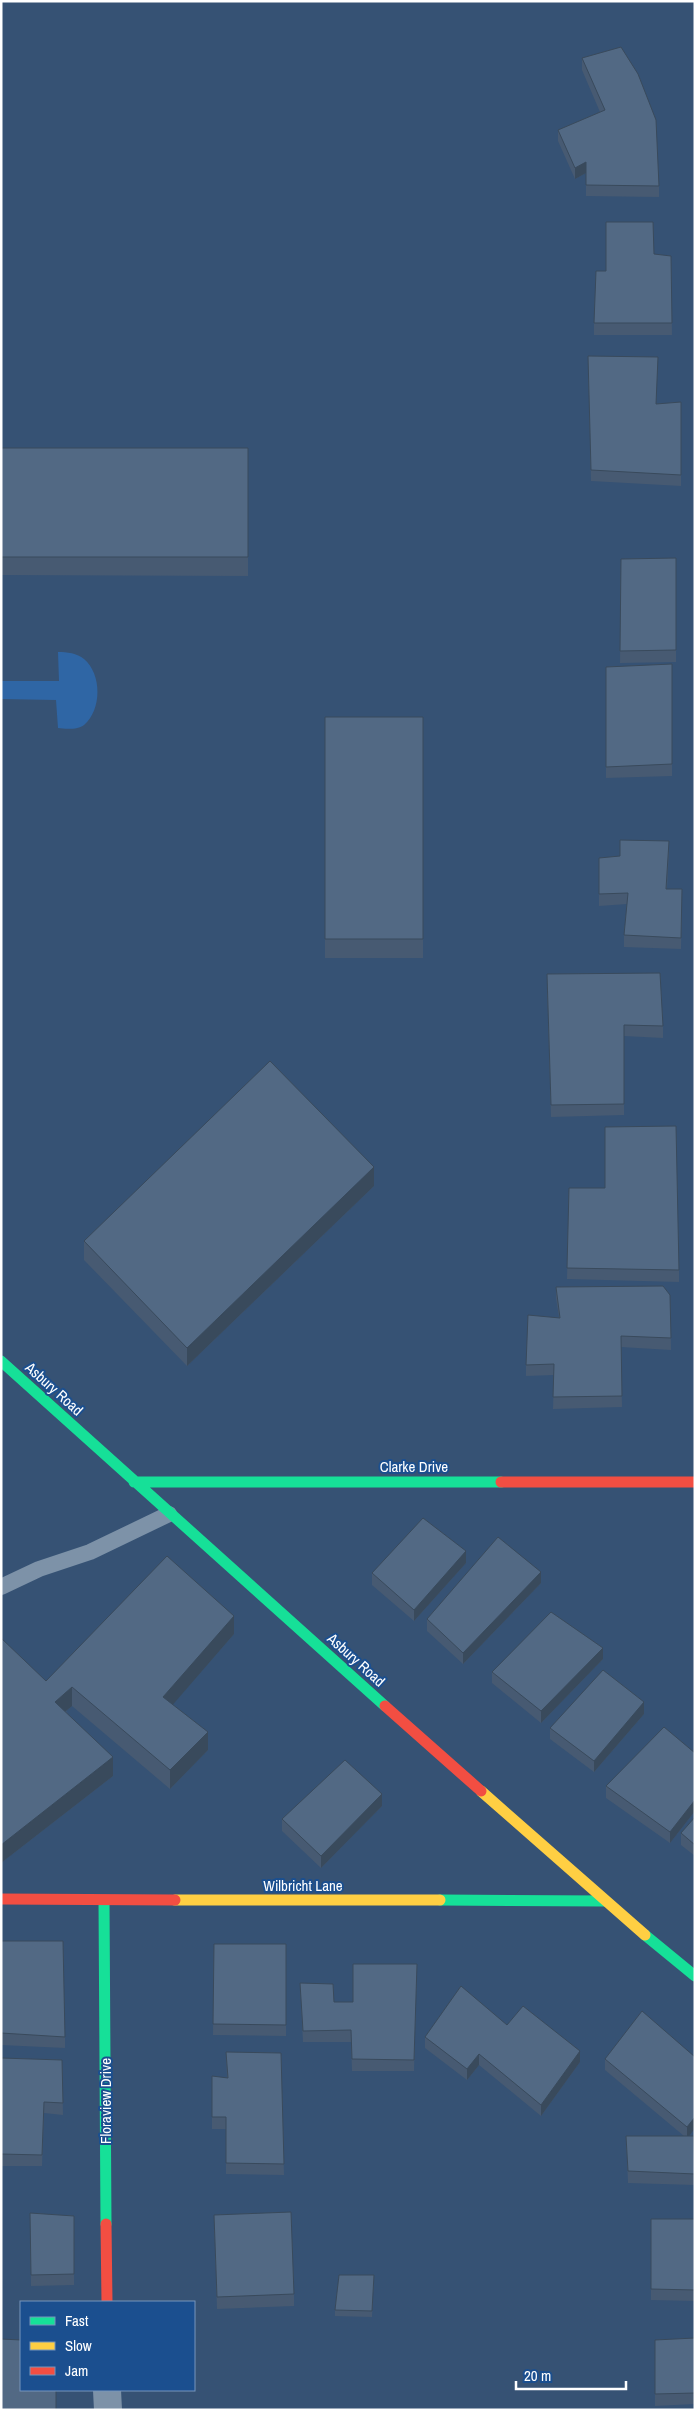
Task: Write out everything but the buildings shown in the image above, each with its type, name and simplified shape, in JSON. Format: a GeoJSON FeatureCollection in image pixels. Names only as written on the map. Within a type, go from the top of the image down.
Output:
{"type":"FeatureCollection","features":[{"type":"Feature","properties":{"kind":"street","name":"Asbury Road"},"geometry":{"type":"LineString","coordinates":[[1,1361],[169,1514],[605,1901],[695,1976]]}},
{"type":"Feature","properties":{"kind":"street","name":"Clarke Drive"},"geometry":{"type":"LineString","coordinates":[[134,1482],[695,1482]]}},
{"type":"Feature","properties":{"kind":"street","name":"Wilbricht Lane"},"geometry":{"type":"LineString","coordinates":[[1,1899],[104,1901],[605,1901]]}},
{"type":"Feature","properties":{"kind":"street","name":"Floraview Drive"},"geometry":{"type":"LineString","coordinates":[[104,1901],[107,2301]]}},
{"type":"Feature","properties":{"kind":"street"},"geometry":{"type":"LineString","coordinates":[[108,2391],[108,2410]]}},
{"type":"Feature","properties":{"kind":"lane"},"geometry":{"type":"LineString","coordinates":[[1,1587],[39,1569],[90,1552],[169,1514]]}},
{"type":"Feature","properties":{"kind":"shaded area"},"geometry":{"type":"Polygon","coordinates":[[[58,652],[72,653],[84,659],[90,666],[97,683],[97,701],[94,710],[84,725],[78,728],[58,728],[56,700],[1,699],[1,681],[59,681],[58,652]]]}},
{"type":"Feature","properties":{"kind":"traffic: fast"},"geometry":{"type":"LineString","coordinates":[[1,1361],[385,1706]]}},
{"type":"Feature","properties":{"kind":"traffic: fast"},"geometry":{"type":"LineString","coordinates":[[134,1482],[501,1482]]}},
{"type":"Feature","properties":{"kind":"traffic: fast"},"geometry":{"type":"LineString","coordinates":[[440,1900],[605,1901]]}},
{"type":"Feature","properties":{"kind":"traffic: fast"},"geometry":{"type":"LineString","coordinates":[[104,1901],[106,2224]]}},
{"type":"Feature","properties":{"kind":"traffic: fast"},"geometry":{"type":"LineString","coordinates":[[645,1935],[695,1976]]}},
{"type":"Feature","properties":{"kind":"traffic: slow"},"geometry":{"type":"LineString","coordinates":[[481,1791],[645,1935]]}},
{"type":"Feature","properties":{"kind":"traffic: slow"},"geometry":{"type":"LineString","coordinates":[[175,1900],[440,1900]]}},
{"type":"Feature","properties":{"kind":"traffic: jam"},"geometry":{"type":"LineString","coordinates":[[501,1482],[695,1482]]}},
{"type":"Feature","properties":{"kind":"traffic: jam"},"geometry":{"type":"LineString","coordinates":[[385,1706],[481,1791]]}},
{"type":"Feature","properties":{"kind":"traffic: jam"},"geometry":{"type":"LineString","coordinates":[[1,1899],[175,1900]]}},
{"type":"Feature","properties":{"kind":"traffic: jam"},"geometry":{"type":"LineString","coordinates":[[106,2224],[107,2301]]}}]}
